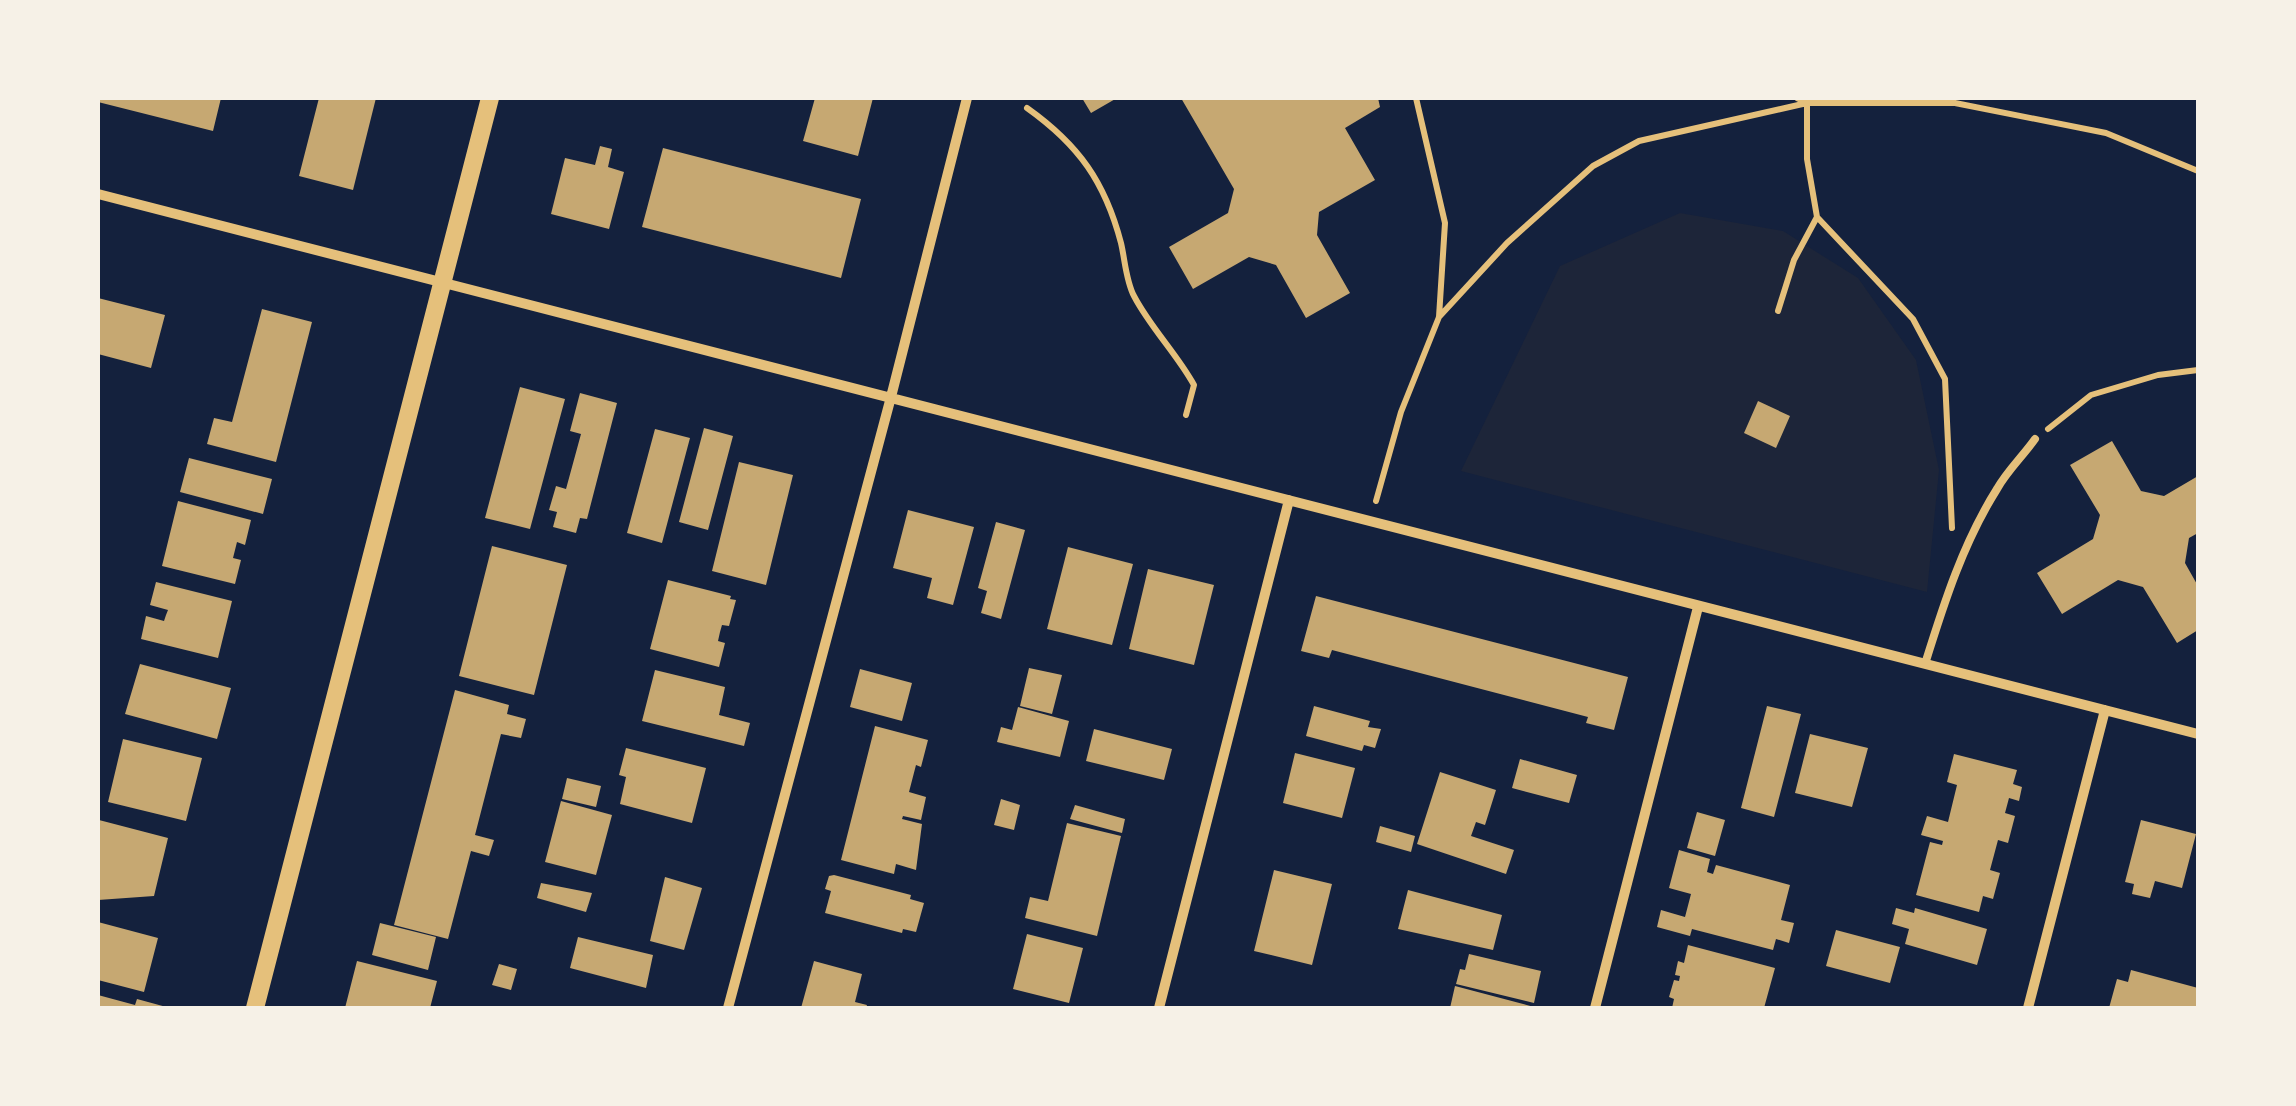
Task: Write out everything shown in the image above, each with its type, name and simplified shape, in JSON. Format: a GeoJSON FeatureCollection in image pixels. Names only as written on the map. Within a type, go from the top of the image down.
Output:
{"type":"FeatureCollection","features":[{"type":"Feature","properties":{"kind":"street"},"geometry":{"type":"LineString","coordinates":[[255,1008],[490,98]]}},
{"type":"Feature","properties":{"kind":"street"},"geometry":{"type":"LineString","coordinates":[[728,1008],[891,397],[966,98]]}},
{"type":"Feature","properties":{"kind":"street"},"geometry":{"type":"LineString","coordinates":[[98,194],[2198,734]]}},
{"type":"Feature","properties":{"kind":"street"},"geometry":{"type":"LineString","coordinates":[[1159,1008],[1289,500]]}},
{"type":"Feature","properties":{"kind":"street"},"geometry":{"type":"LineString","coordinates":[[1595,1008],[1698,607]]}},
{"type":"Feature","properties":{"kind":"street"},"geometry":{"type":"LineString","coordinates":[[2028,1008],[2105,710]]}},
{"type":"Feature","properties":{"kind":"lane"},"geometry":{"type":"LineString","coordinates":[[1926,664],[1948,591],[1970,539],[1998,487],[2035,439]]}},
{"type":"Feature","properties":{"kind":"path"},"geometry":{"type":"LineString","coordinates":[[1370,521],[1401,412],[1439,318],[1445,224],[1416,98]]}},
{"type":"Feature","properties":{"kind":"path"},"geometry":{"type":"LineString","coordinates":[[1798,98],[1807,102]]}},
{"type":"Feature","properties":{"kind":"path"},"geometry":{"type":"LineString","coordinates":[[1439,318],[1506,243],[1592,166],[1639,141],[1807,102],[1956,100],[2106,133],[2198,171]]}},
{"type":"Feature","properties":{"kind":"path"},"geometry":{"type":"LineString","coordinates":[[1807,102],[1807,159],[1817,217],[1914,319],[1945,379],[1952,534]]}},
{"type":"Feature","properties":{"kind":"path"},"geometry":{"type":"LineString","coordinates":[[1027,108],[1061,132],[1096,175],[1120,239],[1133,294],[1194,385],[1186,415]]}},
{"type":"Feature","properties":{"kind":"path"},"geometry":{"type":"LineString","coordinates":[[1778,312],[1794,260],[1817,217]]}},
{"type":"Feature","properties":{"kind":"path"},"geometry":{"type":"LineString","coordinates":[[2035,439],[2091,395],[2158,375],[2198,370]]}},
{"type":"Feature","properties":{"kind":"shaded area"},"geometry":{"type":"Polygon","coordinates":[[[1680,213],[1783,231],[1858,278],[1916,360],[1939,470],[1927,592],[1461,471],[1560,266],[1680,213]]]}},
{"type":"Feature","properties":{"kind":"building"},"geometry":{"type":"Polygon","coordinates":[[[98,98],[221,98],[213,131],[98,102],[98,98]]]}},
{"type":"Feature","properties":{"kind":"building"},"geometry":{"type":"Polygon","coordinates":[[[319,98],[376,98],[353,190],[299,176],[319,98]]]}},
{"type":"Feature","properties":{"kind":"building"},"geometry":{"type":"Polygon","coordinates":[[[815,98],[873,98],[858,156],[803,141],[815,98]]]}},
{"type":"Feature","properties":{"kind":"building"},"geometry":{"type":"Polygon","coordinates":[[[1082,98],[1117,98],[1091,113],[1082,98]]]}},
{"type":"Feature","properties":{"kind":"building"},"geometry":{"type":"Polygon","coordinates":[[[1181,98],[1378,98],[1380,107],[1345,128],[1375,180],[1319,212],[1317,235],[1350,293],[1306,318],[1276,265],[1249,257],[1193,289],[1169,247],[1228,213],[1234,189],[1181,98]]]}},
{"type":"Feature","properties":{"kind":"building"},"geometry":{"type":"Polygon","coordinates":[[[600,146],[612,149],[608,167],[624,172],[609,229],[551,214],[565,158],[595,165],[600,146]]]}},
{"type":"Feature","properties":{"kind":"building"},"geometry":{"type":"Polygon","coordinates":[[[663,148],[861,199],[841,278],[642,227],[663,148]]]}},
{"type":"Feature","properties":{"kind":"building"},"geometry":{"type":"Polygon","coordinates":[[[98,298],[165,315],[151,368],[98,354],[98,298]]]}},
{"type":"Feature","properties":{"kind":"building"},"geometry":{"type":"Polygon","coordinates":[[[262,309],[312,322],[276,462],[207,444],[214,418],[232,422],[262,309]]]}},
{"type":"Feature","properties":{"kind":"building"},"geometry":{"type":"Polygon","coordinates":[[[520,387],[565,399],[530,529],[485,518],[520,387]]]}},
{"type":"Feature","properties":{"kind":"building"},"geometry":{"type":"Polygon","coordinates":[[[580,393],[617,403],[587,519],[580,518],[576,533],[553,527],[557,512],[549,510],[556,486],[566,489],[581,434],[570,431],[580,393]]]}},
{"type":"Feature","properties":{"kind":"building"},"geometry":{"type":"Polygon","coordinates":[[[1758,401],[1790,416],[1776,448],[1744,433],[1758,401]]]}},
{"type":"Feature","properties":{"kind":"building"},"geometry":{"type":"Polygon","coordinates":[[[704,428],[733,436],[708,530],[679,522],[704,428]]]}},
{"type":"Feature","properties":{"kind":"building"},"geometry":{"type":"Polygon","coordinates":[[[655,429],[690,438],[662,543],[627,533],[655,429]]]}},
{"type":"Feature","properties":{"kind":"building"},"geometry":{"type":"Polygon","coordinates":[[[2112,441],[2141,491],[2164,496],[2198,476],[2198,533],[2189,538],[2185,563],[2198,586],[2198,630],[2177,643],[2143,587],[2118,580],[2062,614],[2037,573],[2093,539],[2100,515],[2070,465],[2112,441]]]}},
{"type":"Feature","properties":{"kind":"building"},"geometry":{"type":"Polygon","coordinates":[[[189,458],[272,479],[263,514],[180,492],[189,458]]]}},
{"type":"Feature","properties":{"kind":"building"},"geometry":{"type":"Polygon","coordinates":[[[739,462],[793,475],[766,585],[712,571],[739,462]]]}},
{"type":"Feature","properties":{"kind":"building"},"geometry":{"type":"Polygon","coordinates":[[[178,501],[251,520],[245,545],[237,542],[233,558],[241,560],[235,584],[162,566],[178,501]]]}},
{"type":"Feature","properties":{"kind":"building"},"geometry":{"type":"Polygon","coordinates":[[[908,510],[974,527],[953,605],[927,598],[932,578],[893,568],[908,510]]]}},
{"type":"Feature","properties":{"kind":"building"},"geometry":{"type":"Polygon","coordinates":[[[996,522],[1025,530],[1001,619],[981,613],[987,591],[978,588],[996,522]]]}},
{"type":"Feature","properties":{"kind":"building"},"geometry":{"type":"Polygon","coordinates":[[[492,546],[567,565],[534,695],[459,676],[492,546]]]}},
{"type":"Feature","properties":{"kind":"building"},"geometry":{"type":"Polygon","coordinates":[[[1068,547],[1133,564],[1112,645],[1047,629],[1068,547]]]}},
{"type":"Feature","properties":{"kind":"building"},"geometry":{"type":"Polygon","coordinates":[[[1148,569],[1214,585],[1194,665],[1129,649],[1148,569]]]}},
{"type":"Feature","properties":{"kind":"building"},"geometry":{"type":"Polygon","coordinates":[[[668,580],[736,600],[729,626],[722,625],[720,632],[718,641],[725,643],[719,667],[650,649],[668,580]]]}},
{"type":"Feature","properties":{"kind":"building"},"geometry":{"type":"Polygon","coordinates":[[[156,582],[232,601],[218,658],[141,639],[146,616],[164,621],[168,610],[150,605],[156,582]]]}},
{"type":"Feature","properties":{"kind":"building"},"geometry":{"type":"Polygon","coordinates":[[[1316,596],[1628,677],[1614,730],[1586,723],[1588,717],[1332,650],[1329,658],[1301,651],[1316,596]]]}},
{"type":"Feature","properties":{"kind":"building"},"geometry":{"type":"Polygon","coordinates":[[[140,664],[231,688],[217,739],[125,714],[140,664]]]}},
{"type":"Feature","properties":{"kind":"building"},"geometry":{"type":"Polygon","coordinates":[[[1029,668],[1062,675],[1052,714],[1020,706],[1029,668]]]}},
{"type":"Feature","properties":{"kind":"building"},"geometry":{"type":"Polygon","coordinates":[[[860,669],[912,683],[902,721],[850,707],[860,669]]]}},
{"type":"Feature","properties":{"kind":"building"},"geometry":{"type":"Polygon","coordinates":[[[655,670],[725,687],[719,715],[750,723],[744,746],[642,721],[655,670]]]}},
{"type":"Feature","properties":{"kind":"building"},"geometry":{"type":"Polygon","coordinates":[[[455,690],[509,705],[507,714],[526,719],[521,738],[501,734],[475,835],[494,840],[489,856],[471,851],[448,939],[394,925],[455,690]]]}},
{"type":"Feature","properties":{"kind":"building"},"geometry":{"type":"Polygon","coordinates":[[[1314,706],[1370,721],[1368,727],[1381,729],[1375,748],[1364,745],[1362,751],[1306,736],[1314,706]]]}},
{"type":"Feature","properties":{"kind":"building"},"geometry":{"type":"Polygon","coordinates":[[[1767,706],[1801,714],[1774,817],[1741,808],[1767,706]]]}},
{"type":"Feature","properties":{"kind":"building"},"geometry":{"type":"Polygon","coordinates":[[[1018,707],[1069,721],[1060,757],[997,742],[1001,727],[1012,730],[1018,707]]]}},
{"type":"Feature","properties":{"kind":"building"},"geometry":{"type":"Polygon","coordinates":[[[875,726],[928,740],[909,792],[926,797],[921,820],[903,816],[902,819],[922,824],[916,870],[896,864],[894,874],[841,860],[875,726]]]}},
{"type":"Feature","properties":{"kind":"building"},"geometry":{"type":"Polygon","coordinates":[[[1094,729],[1172,749],[1164,780],[1086,761],[1094,729]]]}},
{"type":"Feature","properties":{"kind":"building"},"geometry":{"type":"Polygon","coordinates":[[[1810,734],[1868,748],[1852,807],[1795,793],[1810,734]]]}},
{"type":"Feature","properties":{"kind":"building"},"geometry":{"type":"Polygon","coordinates":[[[123,739],[202,758],[186,821],[108,802],[123,739]]]}},
{"type":"Feature","properties":{"kind":"building"},"geometry":{"type":"Polygon","coordinates":[[[626,748],[706,768],[692,823],[620,804],[626,777],[619,775],[626,748]]]}},
{"type":"Feature","properties":{"kind":"building"},"geometry":{"type":"Polygon","coordinates":[[[1295,753],[1355,768],[1342,818],[1283,803],[1295,753]]]}},
{"type":"Feature","properties":{"kind":"building"},"geometry":{"type":"Polygon","coordinates":[[[1954,754],[2017,770],[2013,784],[2022,787],[2019,801],[2009,798],[2005,813],[2015,816],[2008,843],[1998,840],[1990,870],[2000,873],[1993,899],[1983,896],[1979,912],[1916,895],[1930,842],[1942,845],[1943,841],[1921,835],[1927,816],[1948,822],[1957,785],[1947,782],[1954,754]]]}},
{"type":"Feature","properties":{"kind":"building"},"geometry":{"type":"Polygon","coordinates":[[[1520,759],[1577,775],[1569,803],[1512,788],[1520,759]]]}},
{"type":"Feature","properties":{"kind":"building"},"geometry":{"type":"Polygon","coordinates":[[[1440,772],[1496,790],[1485,825],[1476,822],[1471,836],[1514,850],[1506,874],[1417,844],[1440,772]]]}},
{"type":"Feature","properties":{"kind":"building"},"geometry":{"type":"Polygon","coordinates":[[[567,778],[601,786],[596,807],[562,799],[567,778]]]}},
{"type":"Feature","properties":{"kind":"building"},"geometry":{"type":"Polygon","coordinates":[[[1001,799],[1020,805],[1014,830],[994,825],[1001,799]]]}},
{"type":"Feature","properties":{"kind":"building"},"geometry":{"type":"Polygon","coordinates":[[[561,801],[612,815],[596,875],[545,862],[561,801]]]}},
{"type":"Feature","properties":{"kind":"building"},"geometry":{"type":"Polygon","coordinates":[[[1075,805],[1125,819],[1122,833],[1070,819],[1075,805]]]}},
{"type":"Feature","properties":{"kind":"building"},"geometry":{"type":"Polygon","coordinates":[[[1697,812],[1725,820],[1715,856],[1687,848],[1697,812]]]}},
{"type":"Feature","properties":{"kind":"building"},"geometry":{"type":"Polygon","coordinates":[[[99,820],[168,838],[154,896],[98,900],[99,820]]]}},
{"type":"Feature","properties":{"kind":"building"},"geometry":{"type":"Polygon","coordinates":[[[2141,820],[2196,834],[2182,888],[2155,881],[2150,898],[2132,894],[2134,884],[2125,882],[2141,820]]]}},
{"type":"Feature","properties":{"kind":"building"},"geometry":{"type":"Polygon","coordinates":[[[1067,823],[1121,836],[1097,936],[1025,918],[1030,897],[1048,901],[1067,823]]]}},
{"type":"Feature","properties":{"kind":"building"},"geometry":{"type":"Polygon","coordinates":[[[1380,826],[1415,836],[1411,852],[1376,842],[1380,826]]]}},
{"type":"Feature","properties":{"kind":"building"},"geometry":{"type":"Polygon","coordinates":[[[1679,850],[1710,859],[1707,872],[1713,874],[1716,865],[1790,885],[1781,920],[1794,923],[1789,943],[1776,939],[1773,950],[1692,929],[1690,936],[1657,927],[1661,910],[1685,917],[1691,894],[1669,888],[1679,850]]]}},
{"type":"Feature","properties":{"kind":"building"},"geometry":{"type":"Polygon","coordinates":[[[1274,870],[1332,884],[1312,965],[1254,951],[1274,870]]]}},
{"type":"Feature","properties":{"kind":"building"},"geometry":{"type":"Polygon","coordinates":[[[829,876],[911,895],[910,899],[924,903],[916,932],[903,929],[902,933],[825,913],[831,891],[825,889],[829,876]]]}},
{"type":"Feature","properties":{"kind":"building"},"geometry":{"type":"Polygon","coordinates":[[[665,877],[702,888],[684,950],[650,941],[665,877]]]}},
{"type":"Feature","properties":{"kind":"building"},"geometry":{"type":"Polygon","coordinates":[[[541,883],[592,893],[586,912],[537,898],[541,883]]]}},
{"type":"Feature","properties":{"kind":"building"},"geometry":{"type":"Polygon","coordinates":[[[1408,890],[1502,915],[1493,950],[1398,929],[1408,890]]]}},
{"type":"Feature","properties":{"kind":"building"},"geometry":{"type":"Polygon","coordinates":[[[1896,908],[1914,913],[1915,908],[1987,929],[1977,965],[1905,944],[1909,929],[1892,924],[1896,908]]]}},
{"type":"Feature","properties":{"kind":"building"},"geometry":{"type":"Polygon","coordinates":[[[98,922],[158,938],[144,992],[98,980],[98,922]]]}},
{"type":"Feature","properties":{"kind":"building"},"geometry":{"type":"Polygon","coordinates":[[[380,923],[436,937],[428,970],[372,955],[380,923]]]}},
{"type":"Feature","properties":{"kind":"building"},"geometry":{"type":"Polygon","coordinates":[[[1836,930],[1900,947],[1890,983],[1826,966],[1836,930]]]}},
{"type":"Feature","properties":{"kind":"building"},"geometry":{"type":"Polygon","coordinates":[[[1027,934],[1083,948],[1069,1003],[1013,989],[1027,934]]]}},
{"type":"Feature","properties":{"kind":"building"},"geometry":{"type":"Polygon","coordinates":[[[578,937],[653,955],[646,988],[570,968],[578,937]]]}},
{"type":"Feature","properties":{"kind":"building"},"geometry":{"type":"Polygon","coordinates":[[[1688,945],[1775,968],[1764,1008],[1672,1008],[1674,999],[1669,997],[1674,980],[1679,981],[1680,976],[1675,975],[1678,961],[1684,963],[1688,945]]]}},
{"type":"Feature","properties":{"kind":"building"},"geometry":{"type":"Polygon","coordinates":[[[1469,954],[1541,971],[1534,1003],[1456,984],[1469,954]]]}},
{"type":"Feature","properties":{"kind":"building"},"geometry":{"type":"Polygon","coordinates":[[[357,961],[437,981],[430,1008],[345,1008],[357,961]]]}},
{"type":"Feature","properties":{"kind":"building"},"geometry":{"type":"Polygon","coordinates":[[[814,961],[862,974],[855,1002],[867,1005],[866,1008],[801,1008],[814,961]]]}},
{"type":"Feature","properties":{"kind":"building"},"geometry":{"type":"Polygon","coordinates":[[[499,964],[517,969],[511,990],[492,985],[499,964]]]}},
{"type":"Feature","properties":{"kind":"building"},"geometry":{"type":"Polygon","coordinates":[[[2131,970],[2198,988],[2197,1008],[2109,1008],[2117,979],[2128,982],[2131,970]]]}},
{"type":"Feature","properties":{"kind":"building"},"geometry":{"type":"Polygon","coordinates":[[[1455,986],[1534,1007],[1534,1008],[1450,1008],[1455,986]]]}},
{"type":"Feature","properties":{"kind":"building"},"geometry":{"type":"Polygon","coordinates":[[[98,995],[135,1005],[137,999],[170,1008],[98,1008],[98,995]]]}}]}
